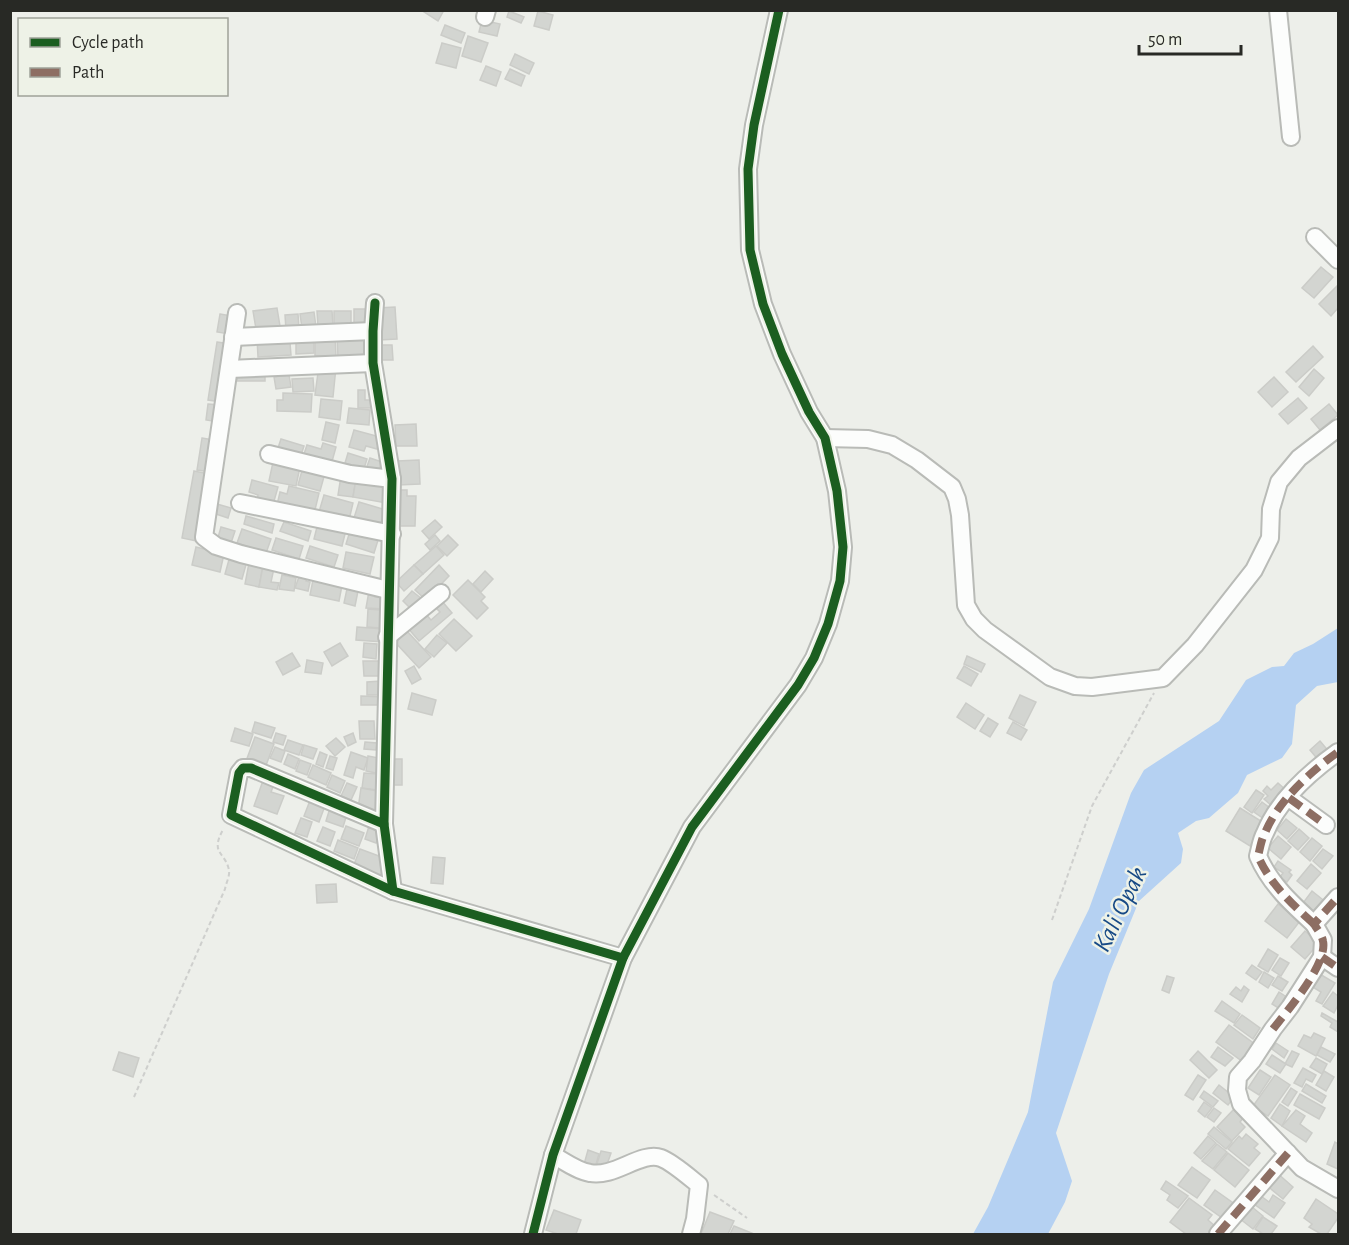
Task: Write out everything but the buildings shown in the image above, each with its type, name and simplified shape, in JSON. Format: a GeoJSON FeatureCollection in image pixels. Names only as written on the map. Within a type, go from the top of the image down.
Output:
{"type":"FeatureCollection","features":[{"type":"Feature","properties":{"kind":"street"},"geometry":{"type":"LineString","coordinates":[[533,1234],[553,1155],[623,958],[692,827],[798,685],[814,658],[828,624],[840,581],[843,547],[837,491],[825,438],[809,412],[782,354],[763,304],[750,250],[748,169],[754,125],[779,10]]}},
{"type":"Feature","properties":{"kind":"street"},"geometry":{"type":"LineString","coordinates":[[1278,10],[1291,137]]}},
{"type":"Feature","properties":{"kind":"street"},"geometry":{"type":"LineString","coordinates":[[1315,237],[1338,260]]}},
{"type":"Feature","properties":{"kind":"street"},"geometry":{"type":"LineString","coordinates":[[375,303],[373,363],[392,479],[384,824],[393,891]]}},
{"type":"Feature","properties":{"kind":"street"},"geometry":{"type":"LineString","coordinates":[[237,313],[204,537],[216,546],[241,554],[388,590]]}},
{"type":"Feature","properties":{"kind":"street"},"geometry":{"type":"LineString","coordinates":[[233,337],[373,331]]}},
{"type":"Feature","properties":{"kind":"street"},"geometry":{"type":"LineString","coordinates":[[229,369],[373,363]]}},
{"type":"Feature","properties":{"kind":"street"},"geometry":{"type":"LineString","coordinates":[[825,438],[868,439],[892,445],[911,456],[952,487],[960,515],[966,605],[974,620],[1050,677],[1075,686],[1092,687],[1163,678],[1195,645],[1254,570],[1269,538],[1271,509],[1279,482],[1299,458],[1338,428]]}},
{"type":"Feature","properties":{"kind":"street"},"geometry":{"type":"LineString","coordinates":[[269,454],[350,474],[392,479]]}},
{"type":"Feature","properties":{"kind":"street"},"geometry":{"type":"LineString","coordinates":[[240,503],[392,534]]}},
{"type":"Feature","properties":{"kind":"street"},"geometry":{"type":"LineString","coordinates":[[387,637],[441,593]]}},
{"type":"Feature","properties":{"kind":"street"},"geometry":{"type":"LineString","coordinates":[[1338,754],[1310,775],[1289,798],[1269,825],[1258,856],[1265,873],[1287,899],[1314,924],[1323,940],[1322,957],[1290,1007],[1239,1077],[1237,1090],[1241,1104],[1302,1168],[1338,1189]]}},
{"type":"Feature","properties":{"kind":"street"},"geometry":{"type":"LineString","coordinates":[[384,824],[247,767],[239,773],[231,815],[393,891],[623,958]]}},
{"type":"Feature","properties":{"kind":"street"},"geometry":{"type":"LineString","coordinates":[[1289,798],[1326,825]]}},
{"type":"Feature","properties":{"kind":"street"},"geometry":{"type":"LineString","coordinates":[[1314,924],[1338,897]]}},
{"type":"Feature","properties":{"kind":"street"},"geometry":{"type":"LineString","coordinates":[[1322,957],[1338,968]]}},
{"type":"Feature","properties":{"kind":"street"},"geometry":{"type":"LineString","coordinates":[[1218,1234],[1288,1152]]}},
{"type":"Feature","properties":{"kind":"street"},"geometry":{"type":"LineString","coordinates":[[553,1155],[590,1173],[608,1172],[649,1157],[662,1158],[699,1185],[691,1234]]}},
{"type":"Feature","properties":{"kind":"path"},"geometry":{"type":"LineString","coordinates":[[1052,921],[1092,806],[1163,678]]}},
{"type":"Feature","properties":{"kind":"path"},"geometry":{"type":"LineString","coordinates":[[134,1097],[225,890],[229,869],[218,847],[219,836],[231,815]]}},
{"type":"Feature","properties":{"kind":"path"},"geometry":{"type":"LineString","coordinates":[[699,1185],[747,1218]]}},
{"type":"Feature","properties":{"kind":"water","name":"Kali Opak"},"geometry":{"type":"Polygon","coordinates":[[[1338,628],[1338,682],[1317,686],[1296,705],[1292,744],[1282,758],[1247,775],[1238,793],[1209,818],[1196,821],[1178,833],[1183,849],[1181,863],[1139,901],[1109,974],[1056,1133],[1072,1181],[1065,1202],[1048,1234],[973,1234],[988,1207],[1028,1112],[1053,982],[1089,909],[1131,793],[1144,770],[1219,721],[1246,680],[1272,667],[1284,666],[1294,653],[1338,628]]]}},
{"type":"Feature","properties":{"kind":"marked path"},"geometry":{"type":"LineString","coordinates":[[1314,924],[1275,885],[1258,856],[1262,839],[1286,799],[1306,778],[1338,752]]}},
{"type":"Feature","properties":{"kind":"marked path"},"geometry":{"type":"LineString","coordinates":[[1289,798],[1326,825]]}},
{"type":"Feature","properties":{"kind":"marked path"},"geometry":{"type":"LineString","coordinates":[[1273,1029],[1305,987],[1319,962],[1323,951],[1323,941],[1314,924],[1338,897]]}},
{"type":"Feature","properties":{"kind":"marked path"},"geometry":{"type":"LineString","coordinates":[[1322,957],[1338,968]]}},
{"type":"Feature","properties":{"kind":"marked path"},"geometry":{"type":"LineString","coordinates":[[1218,1234],[1288,1153]]}},
{"type":"Feature","properties":{"kind":"cycle path"},"geometry":{"type":"LineString","coordinates":[[533,1234],[553,1155],[623,958],[692,827],[798,685],[814,658],[828,624],[840,581],[843,547],[837,491],[825,438],[809,412],[782,354],[763,304],[750,250],[748,169],[754,125],[779,10]]}},
{"type":"Feature","properties":{"kind":"cycle path"},"geometry":{"type":"LineString","coordinates":[[375,303],[373,363],[392,479],[384,824],[393,891]]}},
{"type":"Feature","properties":{"kind":"cycle path"},"geometry":{"type":"LineString","coordinates":[[384,824],[251,768],[243,768],[239,773],[231,815],[393,891],[623,958]]}}]}
